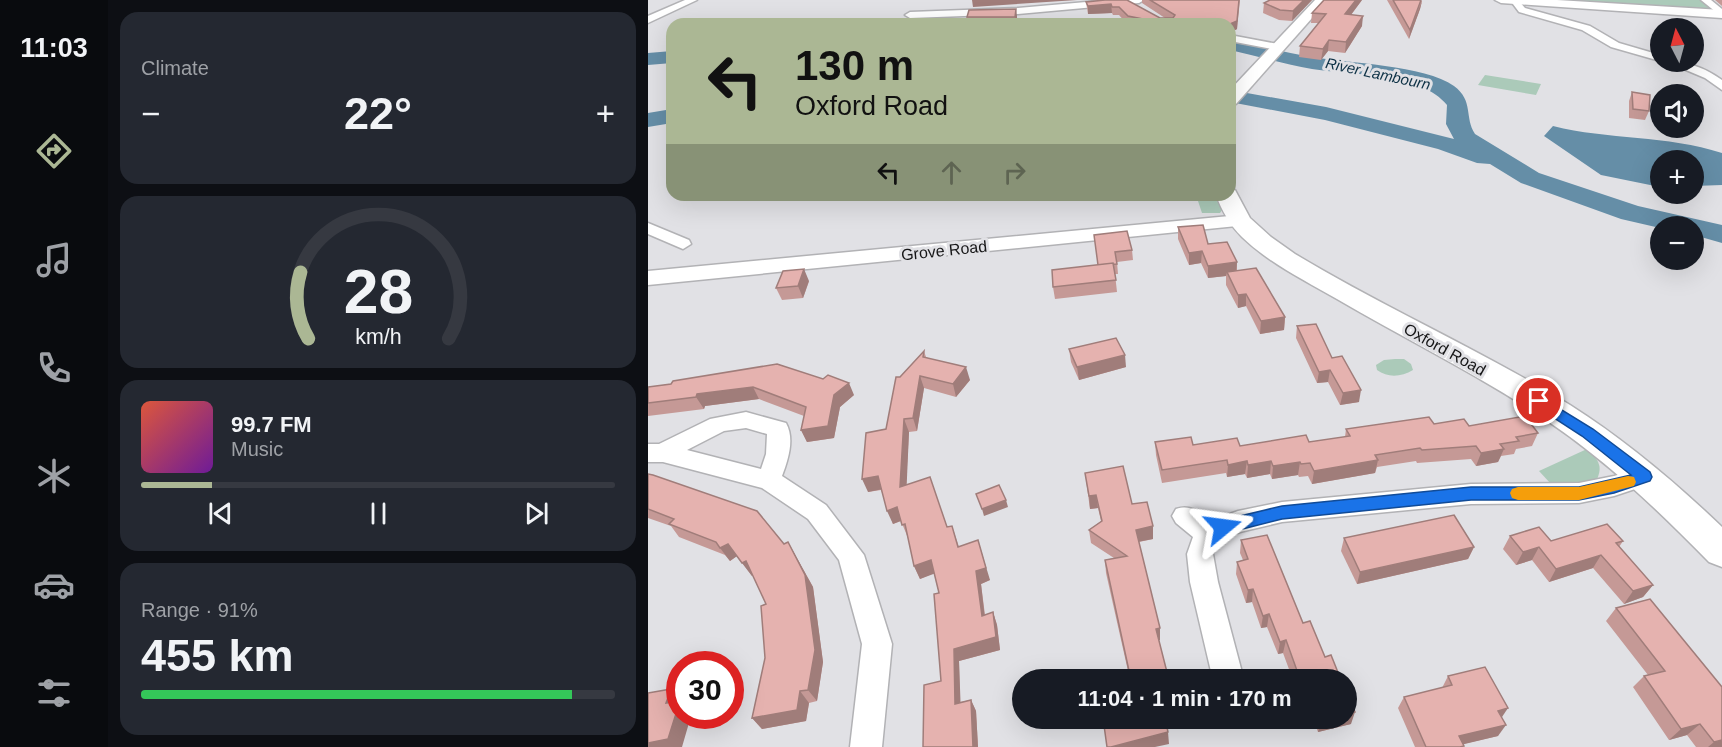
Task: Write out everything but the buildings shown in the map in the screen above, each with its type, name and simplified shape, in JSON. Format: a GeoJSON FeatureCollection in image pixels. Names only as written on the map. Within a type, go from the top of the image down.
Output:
{"type":"FeatureCollection","features":[{"type":"Feature","properties":{"kind":"main road"},"geometry":{"type":"LineString","coordinates":[[1236,92],[1322,0]]}},
{"type":"Feature","properties":{"kind":"main road","name":"Oxford Road"},"geometry":{"type":"LineString","coordinates":[[1234,208],[1269,245],[1316,277],[1558,413],[1644,477],[1722,551]]}},
{"type":"Feature","properties":{"kind":"street"},"geometry":{"type":"LineString","coordinates":[[648,20],[692,0]]}},
{"type":"Feature","properties":{"kind":"street"},"geometry":{"type":"LineString","coordinates":[[1501,0],[1722,14]]}},
{"type":"Feature","properties":{"kind":"street"},"geometry":{"type":"LineString","coordinates":[[1706,0],[1722,14]]}},
{"type":"Feature","properties":{"kind":"street"},"geometry":{"type":"LineString","coordinates":[[910,15],[1007,11],[1126,1],[1139,4]]}},
{"type":"Feature","properties":{"kind":"street"},"geometry":{"type":"LineString","coordinates":[[1514,1],[1522,10],[1586,28],[1615,45],[1650,55]]}},
{"type":"Feature","properties":{"kind":"street"},"geometry":{"type":"LineString","coordinates":[[1236,40],[1274,51]]}},
{"type":"Feature","properties":{"kind":"street"},"geometry":{"type":"LineString","coordinates":[[1699,72],[1709,76],[1722,86]]}},
{"type":"Feature","properties":{"kind":"street","name":"Grove Road"},"geometry":{"type":"LineString","coordinates":[[648,278],[1234,208]]}},
{"type":"Feature","properties":{"kind":"street"},"geometry":{"type":"LineString","coordinates":[[648,228],[683,244]]}},
{"type":"Feature","properties":{"kind":"street"},"geometry":{"type":"LineString","coordinates":[[655,453],[723,421],[759,420],[778,429],[777,454],[769,480]]}},
{"type":"Feature","properties":{"kind":"street"},"geometry":{"type":"LineString","coordinates":[[655,453],[769,480],[817,512],[851,555],[877,644],[863,746]]}},
{"type":"Feature","properties":{"kind":"street"},"geometry":{"type":"LineString","coordinates":[[1207,533],[1238,522],[1282,512],[1471,494],[1579,493],[1644,477]]}},
{"type":"Feature","properties":{"kind":"street"},"geometry":{"type":"LineString","coordinates":[[1185,516],[1207,533]]}},
{"type":"Feature","properties":{"kind":"street"},"geometry":{"type":"LineString","coordinates":[[1207,533],[1200,554],[1218,643],[1226,669]]}},
{"type":"Feature","properties":{"kind":"green space"},"geometry":{"type":"Polygon","coordinates":[[[1531,0],[1702,0],[1713,10],[1531,0]]]}},
{"type":"Feature","properties":{"kind":"green space"},"geometry":{"type":"Polygon","coordinates":[[[1485,75],[1541,84],[1536,95],[1478,85],[1485,75]]]}},
{"type":"Feature","properties":{"kind":"green space"},"geometry":{"type":"Polygon","coordinates":[[[1198,201],[1220,201],[1222,210],[1220,213],[1202,213],[1198,201]]]}},
{"type":"Feature","properties":{"kind":"green space"},"geometry":{"type":"Polygon","coordinates":[[[1404,359],[1411,364],[1413,370],[1395,376],[1377,370],[1376,365],[1384,360],[1404,359]]]}},
{"type":"Feature","properties":{"kind":"green space"},"geometry":{"type":"Polygon","coordinates":[[[1587,449],[1595,457],[1600,468],[1595,483],[1551,484],[1539,471],[1587,449]]]}},
{"type":"Feature","properties":{"kind":"water"},"geometry":{"type":"Polygon","coordinates":[[[1553,126],[1595,134],[1659,140],[1701,147],[1722,153],[1722,185],[1704,186],[1704,150],[1650,150],[1650,185],[1601,175],[1544,136],[1553,126]]]}},
{"type":"Feature","properties":{"kind":"waterway","name":"River Lambourn"},"geometry":{"type":"LineString","coordinates":[[1236,46],[1312,63],[1356,67],[1426,81],[1447,91],[1458,105],[1457,124],[1466,139],[1530,178],[1631,213],[1650,217]]}},
{"type":"Feature","properties":{"kind":"waterway","name":"River Lambourn"},"geometry":{"type":"LineString","coordinates":[[648,59],[666,58]]}},
{"type":"Feature","properties":{"kind":"waterway"},"geometry":{"type":"LineString","coordinates":[[1236,97],[1326,114],[1446,144],[1486,158]]}},
{"type":"Feature","properties":{"kind":"waterway"},"geometry":{"type":"LineString","coordinates":[[648,120],[666,117]]}},
{"type":"Feature","properties":{"kind":"waterway","name":"River Lambourn"},"geometry":{"type":"LineString","coordinates":[[1704,230],[1722,234]]}},
{"type":"Feature","properties":{"kind":"slow traffic"},"geometry":{"type":"LineString","coordinates":[[1518,493],[1579,493],[1628,482]]}},
{"type":"Feature","properties":{"kind":"route"},"geometry":{"type":"LineString","coordinates":[[1223,527],[1282,512],[1471,494],[1579,493],[1644,477],[1615,453],[1539,401]]}}]}
